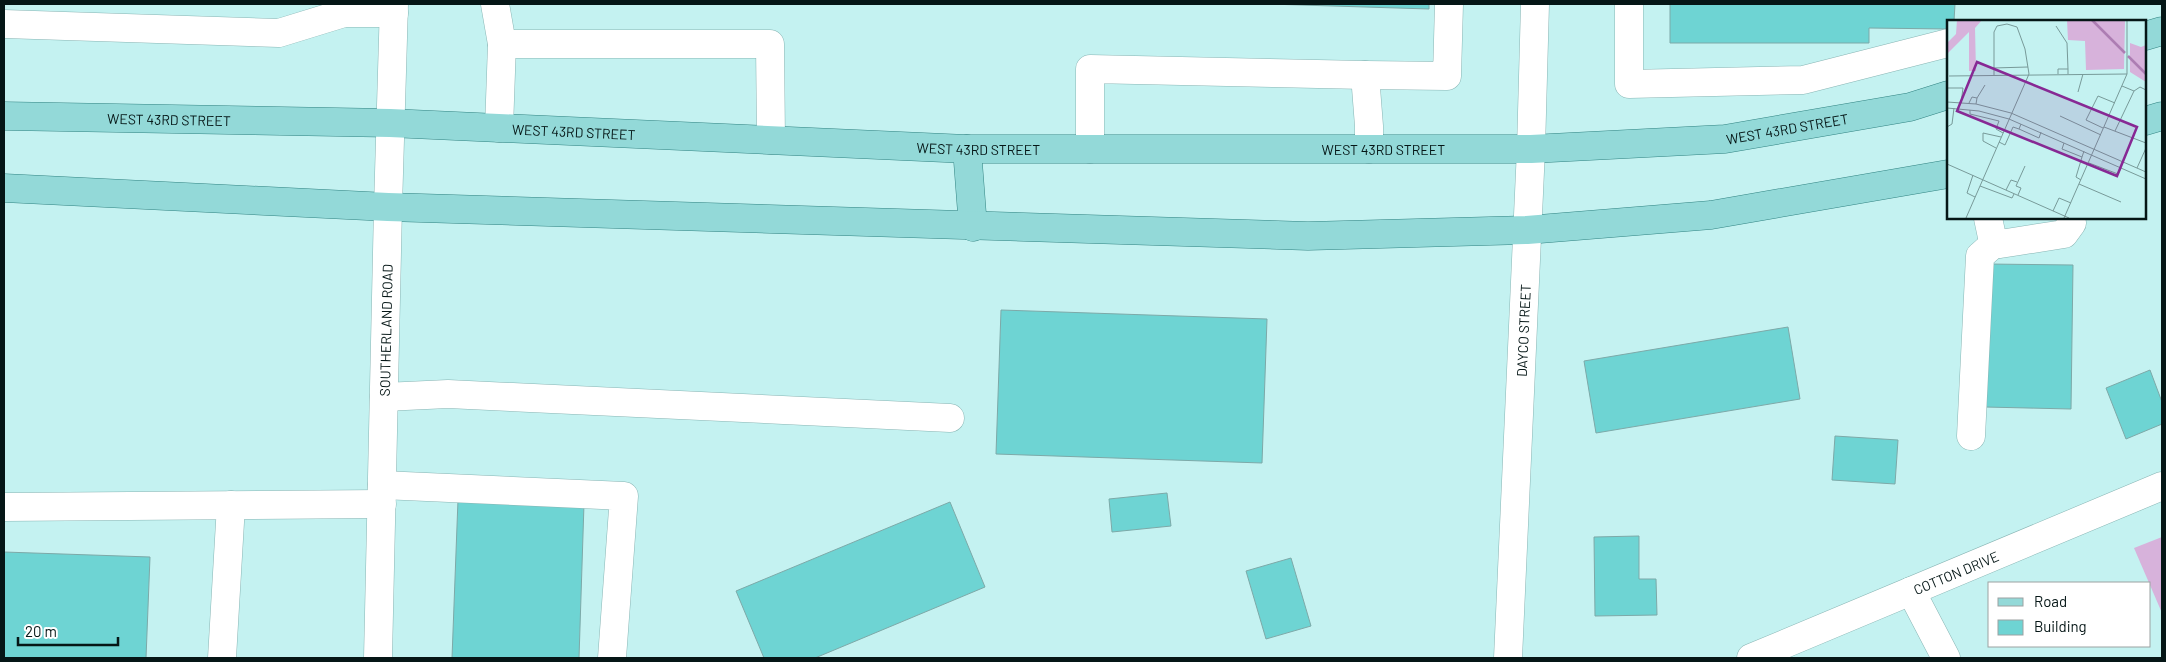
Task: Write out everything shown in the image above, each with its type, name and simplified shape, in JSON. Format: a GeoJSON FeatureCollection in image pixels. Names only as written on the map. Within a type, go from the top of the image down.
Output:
{"type":"FeatureCollection","features":[{"type":"Feature","properties":{"kind":"main road"},"geometry":{"type":"LineString","coordinates":[[2146,36],[2162,31]]}},
{"type":"Feature","properties":{"kind":"main road","name":"WEST 43RD STREET"},"geometry":{"type":"LineString","coordinates":[[4,116],[390,123],[967,149],[1531,149],[1725,139],[1910,107],[1947,95]]}},
{"type":"Feature","properties":{"kind":"main road"},"geometry":{"type":"LineString","coordinates":[[967,149],[973,227]]}},
{"type":"Feature","properties":{"kind":"main road"},"geometry":{"type":"LineString","coordinates":[[4,188],[388,207],[973,227],[1308,236],[1527,230],[1711,215],[1947,174]]}},
{"type":"Feature","properties":{"kind":"street"},"geometry":{"type":"LineString","coordinates":[[495,4],[502,44],[499,128]]}},
{"type":"Feature","properties":{"kind":"street"},"geometry":{"type":"LineString","coordinates":[[1090,149],[1090,70],[1447,76],[1449,4]]}},
{"type":"Feature","properties":{"kind":"street","name":"DAYCO STREET"},"geometry":{"type":"LineString","coordinates":[[1508,658],[1531,149],[1534,4]]}},
{"type":"Feature","properties":{"kind":"street"},"geometry":{"type":"LineString","coordinates":[[1629,4],[1629,84],[1803,80],[1947,43]]}},
{"type":"Feature","properties":{"kind":"street"},"geometry":{"type":"LineString","coordinates":[[4,24],[279,33],[344,13],[394,9]]}},
{"type":"Feature","properties":{"kind":"street","name":"SOUTHERLAND ROAD"},"geometry":{"type":"LineString","coordinates":[[378,658],[394,9]]}},
{"type":"Feature","properties":{"kind":"street"},"geometry":{"type":"LineString","coordinates":[[502,44],[770,44],[771,140]]}},
{"type":"Feature","properties":{"kind":"street"},"geometry":{"type":"LineString","coordinates":[[1365,75],[1369,149]]}},
{"type":"Feature","properties":{"kind":"street"},"geometry":{"type":"LineString","coordinates":[[1992,229],[2000,244],[2064,234],[2072,223],[2072,219]]}},
{"type":"Feature","properties":{"kind":"street"},"geometry":{"type":"LineString","coordinates":[[1971,436],[1980,256],[1992,229]]}},
{"type":"Feature","properties":{"kind":"street"},"geometry":{"type":"LineString","coordinates":[[384,397],[448,394],[950,418]]}},
{"type":"Feature","properties":{"kind":"street","name":"COTTON DRIVE"},"geometry":{"type":"LineString","coordinates":[[1761,656],[2162,486]]}},
{"type":"Feature","properties":{"kind":"street"},"geometry":{"type":"LineString","coordinates":[[4,507],[231,505],[382,495],[624,496],[612,658]]}},
{"type":"Feature","properties":{"kind":"street"},"geometry":{"type":"LineString","coordinates":[[222,658],[231,505]]}},
{"type":"Feature","properties":{"kind":"street"},"geometry":{"type":"LineString","coordinates":[[1911,591],[1946,658]]}},
{"type":"Feature","properties":{"kind":"shaded area"},"geometry":{"type":"Polygon","coordinates":[[[2162,537],[2162,613],[2151,587],[2151,582],[2149,582],[2134,548],[2162,537]]]}},
{"type":"Feature","properties":{"kind":"building"},"geometry":{"type":"Polygon","coordinates":[[[1268,4],[1429,4],[1429,9],[1268,4]]]}},
{"type":"Feature","properties":{"kind":"building"},"geometry":{"type":"Polygon","coordinates":[[[1670,4],[1955,4],[1954,20],[1947,20],[1947,29],[1869,28],[1869,43],[1670,43],[1670,4]]]}},
{"type":"Feature","properties":{"kind":"building"},"geometry":{"type":"Polygon","coordinates":[[[1988,264],[2073,265],[2071,409],[1985,407],[1988,264]]]}},
{"type":"Feature","properties":{"kind":"building"},"geometry":{"type":"Polygon","coordinates":[[[1001,310],[1267,319],[1262,463],[996,454],[1001,310]]]}},
{"type":"Feature","properties":{"kind":"building"},"geometry":{"type":"Polygon","coordinates":[[[1788,327],[1800,399],[1596,433],[1584,361],[1788,327]]]}},
{"type":"Feature","properties":{"kind":"building"},"geometry":{"type":"Polygon","coordinates":[[[2150,370],[2162,402],[2162,424],[2126,439],[2106,388],[2150,370]]]}},
{"type":"Feature","properties":{"kind":"building"},"geometry":{"type":"Polygon","coordinates":[[[1835,436],[1898,440],[1895,484],[1832,480],[1835,436]]]}},
{"type":"Feature","properties":{"kind":"building"},"geometry":{"type":"Polygon","coordinates":[[[1167,493],[1171,526],[1112,532],[1109,499],[1167,493]]]}},
{"type":"Feature","properties":{"kind":"building"},"geometry":{"type":"Polygon","coordinates":[[[458,500],[584,504],[579,658],[452,658],[458,500]]]}},
{"type":"Feature","properties":{"kind":"building"},"geometry":{"type":"Polygon","coordinates":[[[950,502],[985,587],[815,658],[764,658],[736,591],[950,502]]]}},
{"type":"Feature","properties":{"kind":"building"},"geometry":{"type":"Polygon","coordinates":[[[1639,536],[1639,579],[1656,579],[1657,615],[1595,616],[1594,537],[1639,536]]]}},
{"type":"Feature","properties":{"kind":"building"},"geometry":{"type":"Polygon","coordinates":[[[4,552],[150,557],[146,658],[4,658],[4,552]]]}},
{"type":"Feature","properties":{"kind":"building"},"geometry":{"type":"Polygon","coordinates":[[[1291,558],[1311,626],[1266,639],[1246,571],[1291,558]]]}}]}
